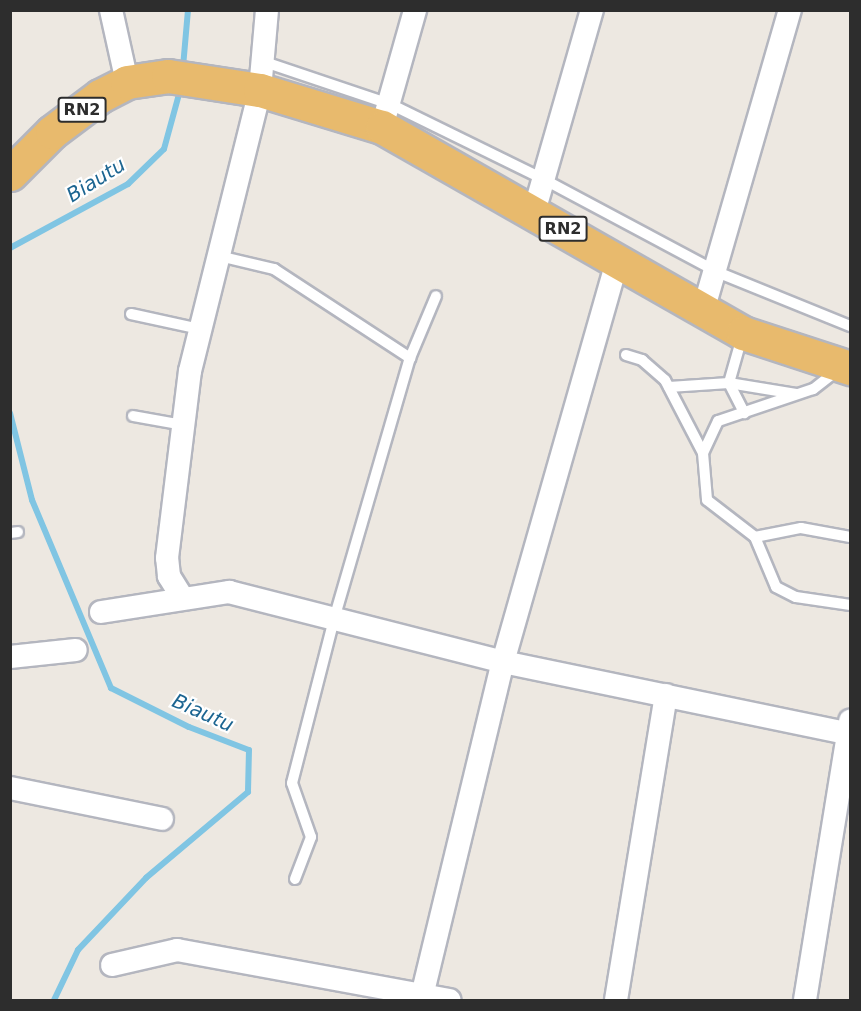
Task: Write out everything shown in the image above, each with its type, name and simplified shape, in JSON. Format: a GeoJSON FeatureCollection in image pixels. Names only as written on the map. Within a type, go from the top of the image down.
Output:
{"type":"FeatureCollection","features":[{"type":"Feature","properties":{"kind":"highway","name":"RN2"},"geometry":{"type":"LineString","coordinates":[[11,171],[52,132],[100,96],[127,82],[168,76],[202,79],[261,76],[386,116],[534,212],[743,333],[846,367]]}},
{"type":"Feature","properties":{"kind":"street"},"geometry":{"type":"LineString","coordinates":[[111,10],[127,82]]}},
{"type":"Feature","properties":{"kind":"street"},"geometry":{"type":"LineString","coordinates":[[182,597],[169,576],[167,558],[183,425],[200,329],[261,76],[267,10]]}},
{"type":"Feature","properties":{"kind":"street"},"geometry":{"type":"LineString","coordinates":[[386,116],[415,10]]}},
{"type":"Feature","properties":{"kind":"street"},"geometry":{"type":"LineString","coordinates":[[534,212],[592,10]]}},
{"type":"Feature","properties":{"kind":"street"},"geometry":{"type":"LineString","coordinates":[[703,311],[717,272],[790,10]]}},
{"type":"Feature","properties":{"kind":"street"},"geometry":{"type":"LineString","coordinates":[[421,998],[503,662],[617,261]]}},
{"type":"Feature","properties":{"kind":"street"},"geometry":{"type":"LineString","coordinates":[[101,612],[182,597],[229,592],[503,662],[850,729],[805,1000]]}},
{"type":"Feature","properties":{"kind":"street"},"geometry":{"type":"LineString","coordinates":[[10,657],[76,650]]}},
{"type":"Feature","properties":{"kind":"street"},"geometry":{"type":"LineString","coordinates":[[616,1000],[666,694]]}},
{"type":"Feature","properties":{"kind":"street"},"geometry":{"type":"LineString","coordinates":[[10,788],[162,819]]}},
{"type":"Feature","properties":{"kind":"street"},"geometry":{"type":"LineString","coordinates":[[112,965],[177,950],[421,998],[449,1000]]}},
{"type":"Feature","properties":{"kind":"lane"},"geometry":{"type":"LineString","coordinates":[[386,116],[544,180],[717,272],[850,326]]}},
{"type":"Feature","properties":{"kind":"lane"},"geometry":{"type":"LineString","coordinates":[[219,255],[274,269],[410,358]]}},
{"type":"Feature","properties":{"kind":"lane"},"geometry":{"type":"LineString","coordinates":[[295,879],[311,837],[292,783],[334,619],[410,358],[436,296]]}},
{"type":"Feature","properties":{"kind":"lane"},"geometry":{"type":"LineString","coordinates":[[131,314],[200,329]]}},
{"type":"Feature","properties":{"kind":"lane"},"geometry":{"type":"LineString","coordinates":[[743,333],[729,383],[744,413]]}},
{"type":"Feature","properties":{"kind":"lane"},"geometry":{"type":"LineString","coordinates":[[626,356],[642,360],[669,387],[703,453],[707,500],[755,537],[776,587],[796,597],[850,605]]}},
{"type":"Feature","properties":{"kind":"lane"},"geometry":{"type":"LineString","coordinates":[[703,453],[718,422],[813,389],[846,367]]}},
{"type":"Feature","properties":{"kind":"lane"},"geometry":{"type":"LineString","coordinates":[[669,387],[729,383],[797,395]]}},
{"type":"Feature","properties":{"kind":"lane"},"geometry":{"type":"LineString","coordinates":[[133,416],[183,425]]}},
{"type":"Feature","properties":{"kind":"lane"},"geometry":{"type":"LineString","coordinates":[[755,537],[801,528],[850,537]]}},
{"type":"Feature","properties":{"kind":"waterway","name":"Biautu"},"geometry":{"type":"LineString","coordinates":[[183,67],[188,10]]}},
{"type":"Feature","properties":{"kind":"waterway","name":"Biautu"},"geometry":{"type":"LineString","coordinates":[[10,248],[128,184],[164,149],[181,87]]}},
{"type":"Feature","properties":{"kind":"waterway","name":"Biautu"},"geometry":{"type":"LineString","coordinates":[[10,413],[32,500],[111,688],[189,727],[249,750],[248,792],[146,878],[78,950],[54,1000]]}}]}
